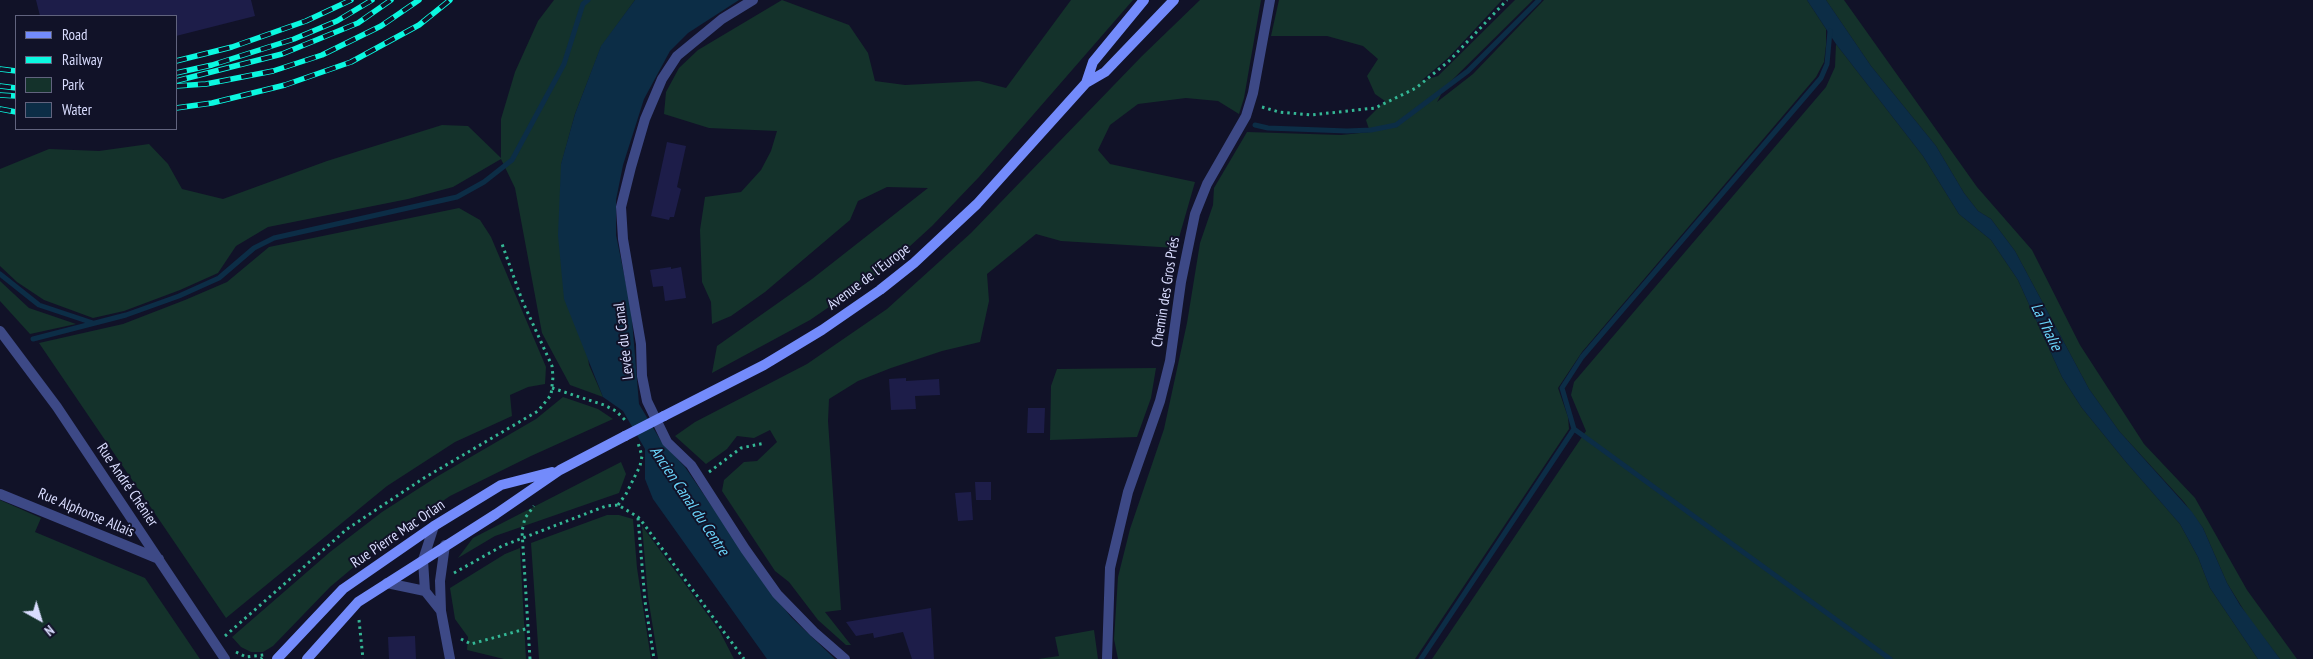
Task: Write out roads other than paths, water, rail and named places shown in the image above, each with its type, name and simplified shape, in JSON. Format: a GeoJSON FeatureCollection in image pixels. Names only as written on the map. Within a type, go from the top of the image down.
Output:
{"type":"FeatureCollection","features":[{"type":"Feature","properties":{"kind":"main road","name":"Avenue de l'Europe"},"geometry":{"type":"LineString","coordinates":[[1086,83],[1093,62],[1144,0]]}},
{"type":"Feature","properties":{"kind":"main road","name":"Avenue de l'Europe"},"geometry":{"type":"LineString","coordinates":[[625,436],[764,364],[822,330],[887,285],[942,238],[977,204],[1086,83],[1105,72],[1174,0]]}},
{"type":"Feature","properties":{"kind":"main road","name":"Rue Pierre Mac Orlan"},"geometry":{"type":"LineString","coordinates":[[307,659],[358,602],[496,514],[560,470],[625,436]]}},
{"type":"Feature","properties":{"kind":"main road","name":"Rue Pierre Mac Orlan"},"geometry":{"type":"LineString","coordinates":[[277,659],[343,589],[434,526],[501,485],[560,470]]}},
{"type":"Feature","properties":{"kind":"street","name":"Levée du Canal"},"geometry":{"type":"LineString","coordinates":[[752,0],[722,19],[677,56],[662,79],[645,119],[621,207],[623,239],[641,344],[642,376],[647,401],[667,442],[691,465],[777,594],[814,632],[845,659]]}},
{"type":"Feature","properties":{"kind":"street","name":"Chemin des Gros Prés"},"geometry":{"type":"LineString","coordinates":[[1107,659],[1110,568],[1121,518],[1160,401],[1170,361],[1186,256],[1195,214],[1207,184],[1246,116],[1270,0]]}},
{"type":"Feature","properties":{"kind":"street","name":"Rue André Chénier"},"geometry":{"type":"LineString","coordinates":[[0,331],[57,407],[225,659]]}},
{"type":"Feature","properties":{"kind":"street","name":"Rue Alphonse Allais"},"geometry":{"type":"LineString","coordinates":[[0,494],[160,560]]}},
{"type":"Feature","properties":{"kind":"street"},"geometry":{"type":"LineString","coordinates":[[434,526],[422,560],[425,591],[441,611]]}},
{"type":"Feature","properties":{"kind":"street"},"geometry":{"type":"LineString","coordinates":[[445,545],[440,581],[441,611],[450,659]]}},
{"type":"Feature","properties":{"kind":"street"},"geometry":{"type":"LineString","coordinates":[[387,583],[425,591]]}},
{"type":"Feature","properties":{"kind":"water","name":"Ancien Canal du Centre"},"geometry":{"type":"Polygon","coordinates":[[[635,0],[739,0],[688,33],[670,51],[644,99],[623,165],[616,200],[616,235],[631,308],[639,404],[661,441],[685,467],[767,587],[791,617],[835,659],[767,659],[653,499],[645,479],[645,449],[623,411],[603,397],[564,299],[558,235],[561,164],[575,114],[601,46],[635,0]]]}},
{"type":"Feature","properties":{"kind":"water","name":"La Thalie"},"geometry":{"type":"Polygon","coordinates":[[[1807,0],[1826,0],[1871,66],[1936,146],[1964,193],[1978,211],[1991,219],[2015,251],[2089,389],[2119,431],[2192,512],[2203,528],[2227,583],[2240,605],[2280,659],[2258,659],[2210,588],[2198,557],[2180,524],[2082,408],[2062,377],[2018,280],[1991,240],[1959,214],[1923,156],[1836,44],[1807,0]]]}},
{"type":"Feature","properties":{"kind":"waterway"},"geometry":{"type":"LineString","coordinates":[[33,339],[126,315],[179,296],[219,278],[254,248],[274,238],[457,197],[484,182],[512,160],[564,64],[583,4],[588,0]]}},
{"type":"Feature","properties":{"kind":"waterway"},"geometry":{"type":"LineString","coordinates":[[1255,125],[1268,128],[1347,131],[1371,130],[1396,125],[1468,71],[1539,0]]}},
{"type":"Feature","properties":{"kind":"waterway"},"geometry":{"type":"LineString","coordinates":[[1421,659],[1574,429],[1562,388],[1582,357],[1821,78],[1827,64],[1830,31]]}},
{"type":"Feature","properties":{"kind":"waterway"},"geometry":{"type":"LineString","coordinates":[[0,274],[39,305],[93,323]]}},
{"type":"Feature","properties":{"kind":"waterway"},"geometry":{"type":"LineString","coordinates":[[1574,429],[1890,659]]}},
{"type":"Feature","properties":{"kind":"railway"},"geometry":{"type":"LineString","coordinates":[[178,60],[232,47],[306,21],[351,0]]}},
{"type":"Feature","properties":{"kind":"railway"},"geometry":{"type":"LineString","coordinates":[[178,73],[212,65],[294,39],[337,21],[372,0]]}},
{"type":"Feature","properties":{"kind":"railway"},"geometry":{"type":"LineString","coordinates":[[178,80],[282,54],[358,23],[391,0]]}},
{"type":"Feature","properties":{"kind":"railway"},"geometry":{"type":"LineString","coordinates":[[178,86],[206,84],[273,71],[322,55],[381,26],[419,0]]}},
{"type":"Feature","properties":{"kind":"railway"},"geometry":{"type":"LineString","coordinates":[[178,108],[212,103],[285,85],[351,62],[419,25],[450,0]]}},
{"type":"Feature","properties":{"kind":"railway"},"geometry":{"type":"LineString","coordinates":[[0,69],[15,71]]}},
{"type":"Feature","properties":{"kind":"railway"},"geometry":{"type":"LineString","coordinates":[[0,86],[15,88]]}},
{"type":"Feature","properties":{"kind":"railway"},"geometry":{"type":"LineString","coordinates":[[0,95],[15,96]]}},
{"type":"Feature","properties":{"kind":"railway"},"geometry":{"type":"LineString","coordinates":[[0,109],[15,112]]}}]}
